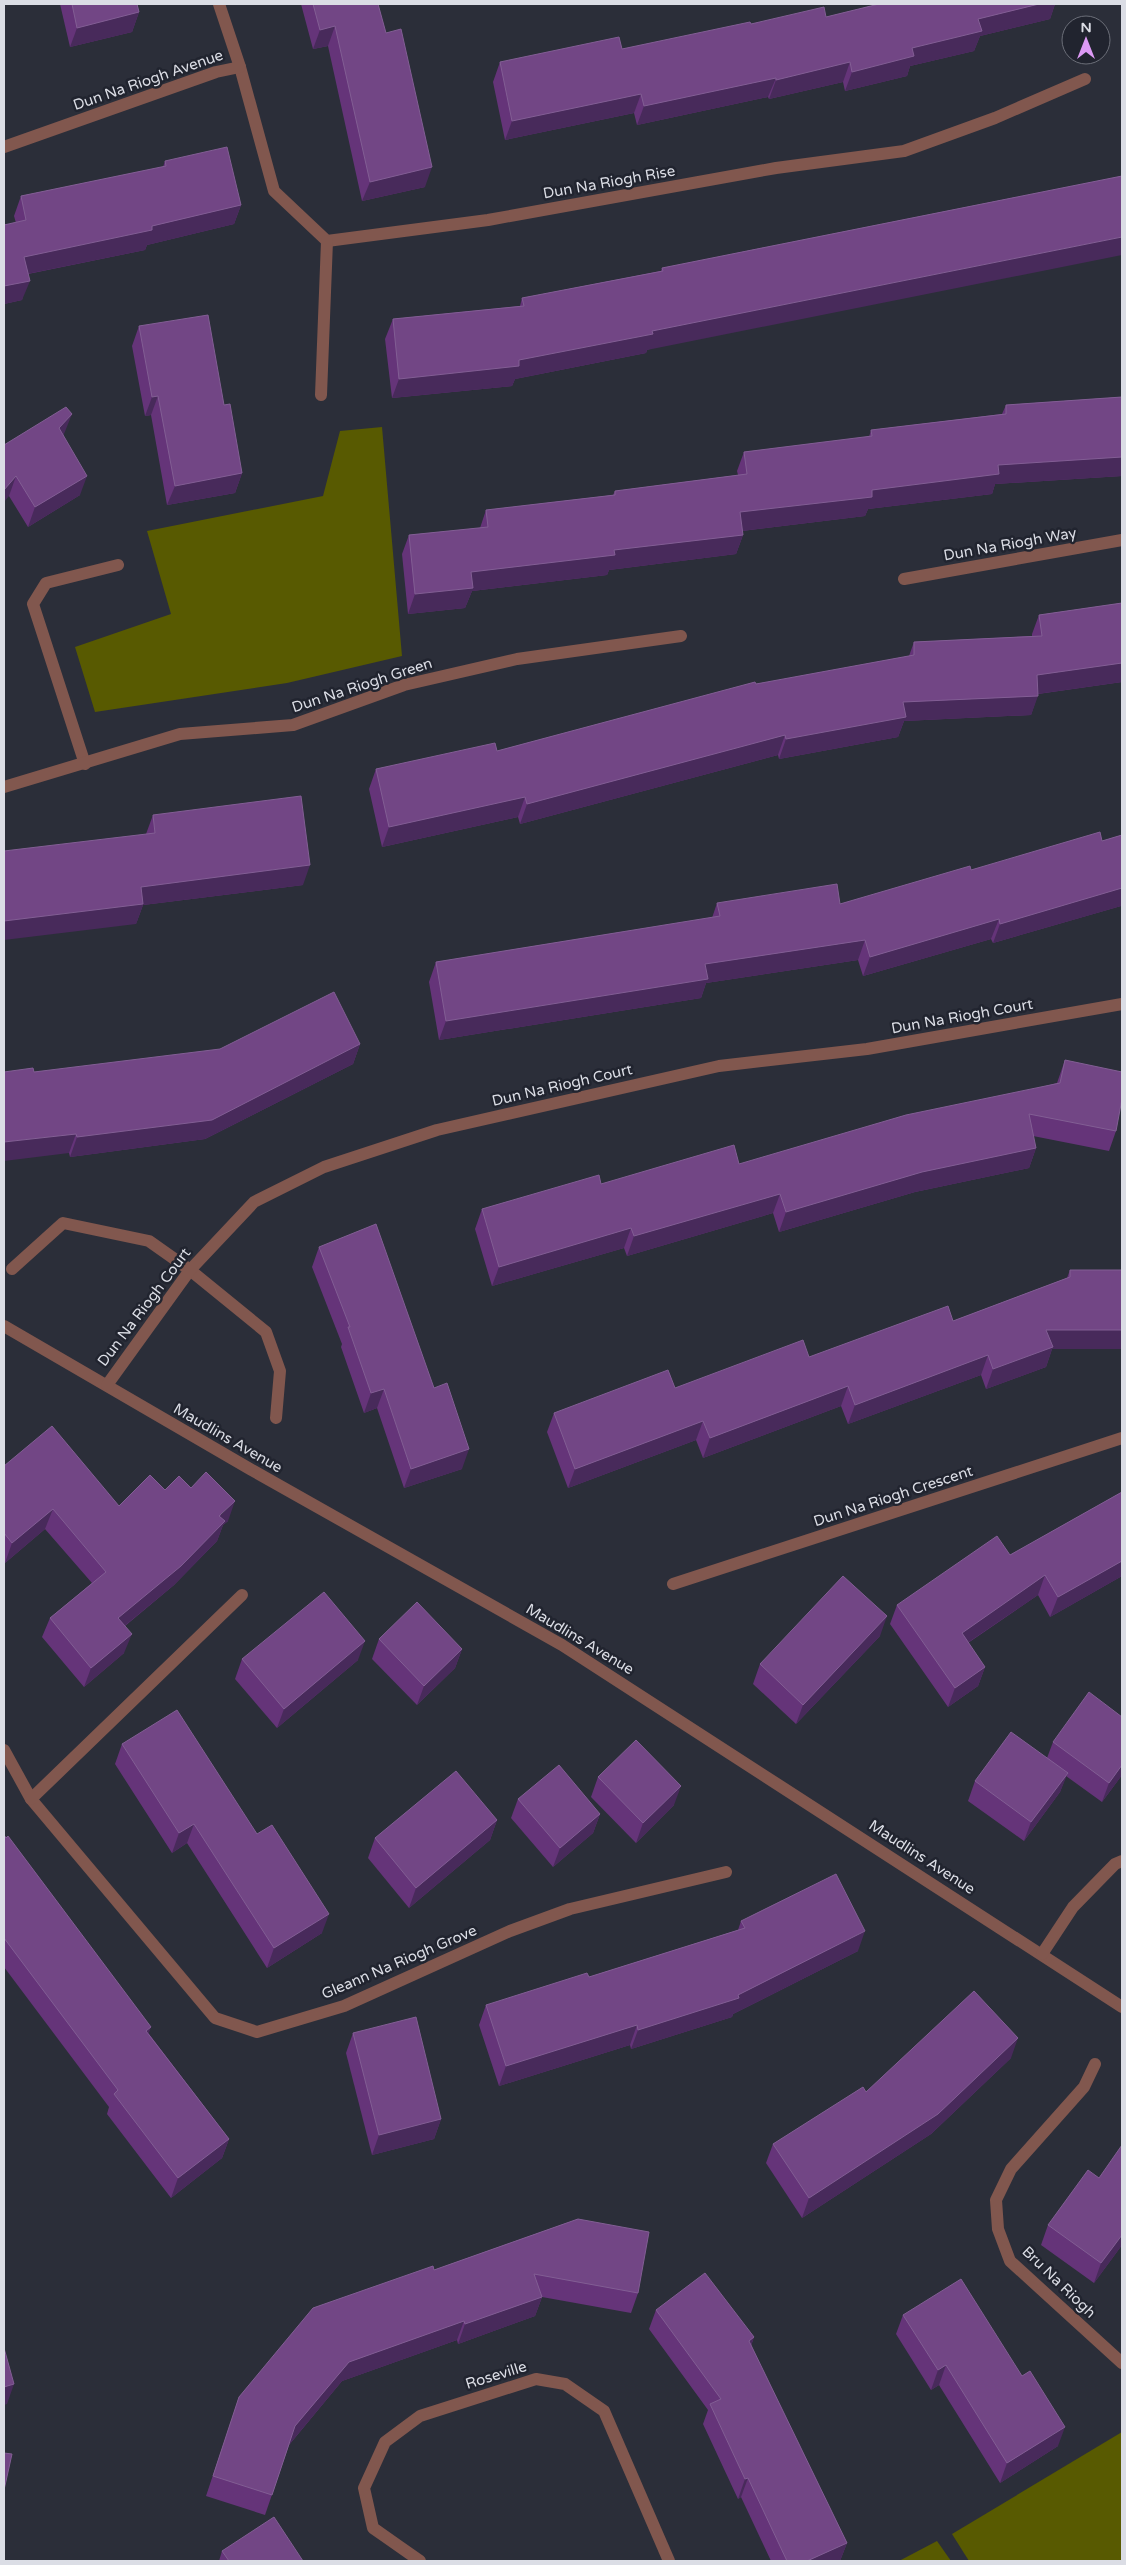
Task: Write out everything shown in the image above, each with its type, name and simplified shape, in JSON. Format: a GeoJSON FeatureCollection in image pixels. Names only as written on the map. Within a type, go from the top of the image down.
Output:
{"type":"FeatureCollection","features":[{"type":"Feature","properties":{"kind":"street","name":"Dun Na Riogh Avenue"},"geometry":{"type":"LineString","coordinates":[[4,147],[216,72],[240,67],[219,4]]}},
{"type":"Feature","properties":{"kind":"street"},"geometry":{"type":"LineString","coordinates":[[240,67],[274,191],[327,241],[321,395]]}},
{"type":"Feature","properties":{"kind":"street","name":"Dun Na Riogh Rise"},"geometry":{"type":"LineString","coordinates":[[327,241],[488,220],[776,168],[904,151],[995,118],[1085,79]]}},
{"type":"Feature","properties":{"kind":"street","name":"Dun Na Riogh Way"},"geometry":{"type":"LineString","coordinates":[[904,579],[1122,540]]}},
{"type":"Feature","properties":{"kind":"street"},"geometry":{"type":"LineString","coordinates":[[85,764],[33,604],[46,583],[118,565]]}},
{"type":"Feature","properties":{"kind":"street","name":"Dun Na Riogh Green"},"geometry":{"type":"LineString","coordinates":[[4,787],[180,734],[293,724],[404,686],[517,659],[681,636]]}},
{"type":"Feature","properties":{"kind":"street","name":"Dun Na Riogh Court"},"geometry":{"type":"LineString","coordinates":[[107,1385],[190,1270],[254,1202],[324,1167],[437,1130],[719,1066],[867,1049],[1122,1004]]}},
{"type":"Feature","properties":{"kind":"street"},"geometry":{"type":"LineString","coordinates":[[12,1269],[63,1223],[149,1241],[190,1270],[266,1332],[280,1371],[276,1418]]}},
{"type":"Feature","properties":{"kind":"street","name":"Maudlins Avenue"},"geometry":{"type":"LineString","coordinates":[[4,1326],[250,1469],[562,1644],[1122,2007]]}},
{"type":"Feature","properties":{"kind":"street","name":"Dun Na Riogh Crescent"},"geometry":{"type":"LineString","coordinates":[[673,1584],[1122,1438]]}},
{"type":"Feature","properties":{"kind":"street"},"geometry":{"type":"LineString","coordinates":[[31,1799],[242,1595]]}},
{"type":"Feature","properties":{"kind":"street","name":"Gleann Na Riogh Grove"},"geometry":{"type":"LineString","coordinates":[[4,1750],[31,1799],[215,2018],[257,2032],[344,2006],[510,1931],[570,1909],[726,1872]]}},
{"type":"Feature","properties":{"kind":"street"},"geometry":{"type":"LineString","coordinates":[[1042,1954],[1073,1906],[1115,1864],[1122,1861]]}},
{"type":"Feature","properties":{"kind":"street","name":"Bru Na Riogh"},"geometry":{"type":"LineString","coordinates":[[1095,2064],[1084,2088],[1011,2169],[996,2200],[998,2229],[1010,2261],[1122,2363]]}},
{"type":"Feature","properties":{"kind":"street","name":"Roseville"},"geometry":{"type":"LineString","coordinates":[[420,2561],[373,2528],[364,2488],[386,2442],[420,2416],[536,2379],[565,2384],[604,2411],[669,2561]]}},
{"type":"Feature","properties":{"kind":"shaded area"},"geometry":{"type":"Polygon","coordinates":[[[382,427],[402,656],[287,683],[95,712],[75,647],[171,614],[147,531],[323,496],[340,431],[382,427]]]}},
{"type":"Feature","properties":{"kind":"shaded area"},"geometry":{"type":"Polygon","coordinates":[[[1122,2432],[1122,2561],[969,2561],[952,2534],[1122,2432]]]}},
{"type":"Feature","properties":{"kind":"shaded area"},"geometry":{"type":"Polygon","coordinates":[[[937,2541],[951,2561],[899,2561],[937,2541]]]}},
{"type":"Feature","properties":{"kind":"building"},"geometry":{"type":"Polygon","coordinates":[[[72,4],[137,4],[139,12],[77,28],[72,4]]]}},
{"type":"Feature","properties":{"kind":"building"},"geometry":{"type":"Polygon","coordinates":[[[313,4],[378,4],[386,33],[401,29],[432,167],[370,182],[335,26],[320,30],[313,4]]]}},
{"type":"Feature","properties":{"kind":"building"},"geometry":{"type":"Polygon","coordinates":[[[879,4],[1039,4],[978,19],[982,31],[912,48],[914,56],[852,72],[850,62],[776,80],[776,78],[644,106],[641,94],[512,121],[500,62],[619,37],[622,49],[750,22],[751,24],[824,7],[826,17],[879,4]]]}},
{"type":"Feature","properties":{"kind":"building"},"geometry":{"type":"Polygon","coordinates":[[[227,147],[241,205],[152,226],[152,230],[24,257],[30,281],[4,286],[4,225],[26,220],[21,196],[166,166],[165,161],[227,147]]]}},
{"type":"Feature","properties":{"kind":"building"},"geometry":{"type":"Polygon","coordinates":[[[1122,176],[1122,237],[652,331],[653,334],[519,360],[519,366],[399,379],[393,319],[524,306],[522,298],[663,271],[662,268],[1122,176]]]}},
{"type":"Feature","properties":{"kind":"building"},"geometry":{"type":"Polygon","coordinates":[[[208,315],[224,405],[230,404],[242,473],[175,486],[158,396],[152,397],[139,326],[208,315]]]}},
{"type":"Feature","properties":{"kind":"building"},"geometry":{"type":"Polygon","coordinates":[[[1122,397],[1122,457],[998,465],[999,474],[872,490],[872,497],[740,512],[743,535],[614,550],[615,555],[471,572],[473,588],[415,594],[409,535],[488,527],[486,510],[615,495],[615,491],[747,474],[744,452],[872,436],[871,430],[1006,414],[1006,405],[1122,397]]]}},
{"type":"Feature","properties":{"kind":"building"},"geometry":{"type":"Polygon","coordinates":[[[66,407],[72,414],[59,428],[87,476],[35,507],[16,476],[4,490],[4,445],[66,407]]]}},
{"type":"Feature","properties":{"kind":"building"},"geometry":{"type":"Polygon","coordinates":[[[1122,603],[1122,663],[1037,675],[1038,696],[903,702],[906,717],[786,739],[785,735],[527,804],[525,797],[389,827],[376,769],[495,743],[497,751],[755,682],[756,684],[914,655],[914,642],[1042,636],[1039,615],[1122,603]]]}},
{"type":"Feature","properties":{"kind":"building"},"geometry":{"type":"Polygon","coordinates":[[[301,796],[310,865],[141,887],[143,904],[4,921],[4,851],[155,833],[153,815],[301,796]]]}},
{"type":"Feature","properties":{"kind":"building"},"geometry":{"type":"Polygon","coordinates":[[[1100,832],[1102,841],[1122,835],[1122,888],[1000,924],[999,919],[870,957],[865,940],[705,964],[708,979],[446,1021],[436,962],[720,916],[717,903],[837,884],[840,904],[970,866],[971,870],[1100,832]]]}},
{"type":"Feature","properties":{"kind":"building"},"geometry":{"type":"Polygon","coordinates":[[[334,992],[360,1044],[212,1120],[77,1137],[76,1134],[4,1142],[4,1072],[33,1068],[34,1072],[220,1049],[334,992]]]}},
{"type":"Feature","properties":{"kind":"building"},"geometry":{"type":"Polygon","coordinates":[[[1065,1060],[1122,1072],[1122,1099],[1116,1131],[1029,1114],[1036,1148],[922,1172],[786,1212],[780,1194],[634,1236],[631,1228],[499,1267],[482,1209],[599,1175],[601,1184],[734,1145],[739,1164],[906,1115],[1060,1083],[1065,1060]]]}},
{"type":"Feature","properties":{"kind":"building"},"geometry":{"type":"Polygon","coordinates":[[[376,1224],[434,1388],[447,1383],[469,1449],[411,1469],[384,1389],[371,1393],[348,1327],[350,1327],[319,1247],[376,1224]]]}},
{"type":"Feature","properties":{"kind":"building"},"geometry":{"type":"Polygon","coordinates":[[[1070,1270],[1122,1270],[1122,1330],[1046,1330],[1053,1347],[993,1369],[988,1355],[855,1405],[848,1386],[710,1438],[703,1421],[575,1469],[554,1413],[668,1370],[675,1388],[803,1340],[809,1357],[948,1306],[953,1321],[1070,1277],[1070,1270]]]}},
{"type":"Feature","properties":{"kind":"building"},"geometry":{"type":"Polygon","coordinates":[[[52,1426],[119,1506],[150,1475],[165,1490],[179,1476],[191,1488],[206,1472],[235,1501],[219,1516],[225,1521],[181,1566],[118,1618],[132,1634],[91,1668],[50,1618],[106,1572],[53,1509],[12,1543],[4,1533],[4,1466],[52,1426]]]}},
{"type":"Feature","properties":{"kind":"building"},"geometry":{"type":"Polygon","coordinates":[[[1122,1492],[1122,1561],[1058,1597],[1045,1575],[962,1633],[985,1667],[955,1688],[897,1605],[997,1536],[1010,1555],[1122,1492]]]}},
{"type":"Feature","properties":{"kind":"building"},"geometry":{"type":"Polygon","coordinates":[[[843,1576],[887,1616],[803,1705],[760,1664],[843,1576]]]}},
{"type":"Feature","properties":{"kind":"building"},"geometry":{"type":"Polygon","coordinates":[[[324,1592],[365,1641],[284,1709],[242,1659],[324,1592]]]}},
{"type":"Feature","properties":{"kind":"building"},"geometry":{"type":"Polygon","coordinates":[[[417,1602],[462,1649],[424,1686],[379,1639],[417,1602]]]}},
{"type":"Feature","properties":{"kind":"building"},"geometry":{"type":"Polygon","coordinates":[[[1089,1692],[1122,1717],[1122,1765],[1109,1783],[1053,1742],[1089,1692]]]}},
{"type":"Feature","properties":{"kind":"building"},"geometry":{"type":"Polygon","coordinates":[[[177,1710],[257,1834],[272,1825],[329,1914],[274,1948],[194,1824],[179,1833],[122,1744],[177,1710]]]}},
{"type":"Feature","properties":{"kind":"building"},"geometry":{"type":"Polygon","coordinates":[[[1011,1732],[1068,1773],[1031,1822],[975,1781],[1011,1732]]]}},
{"type":"Feature","properties":{"kind":"building"},"geometry":{"type":"Polygon","coordinates":[[[636,1740],[681,1786],[643,1823],[598,1777],[636,1740]]]}},
{"type":"Feature","properties":{"kind":"building"},"geometry":{"type":"Polygon","coordinates":[[[559,1765],[600,1814],[560,1848],[518,1799],[559,1765]]]}},
{"type":"Feature","properties":{"kind":"building"},"geometry":{"type":"Polygon","coordinates":[[[456,1771],[497,1820],[416,1888],[375,1838],[456,1771]]]}},
{"type":"Feature","properties":{"kind":"building"},"geometry":{"type":"Polygon","coordinates":[[[4,1835],[6,1838],[8,1836],[151,2027],[146,2031],[229,2139],[178,2178],[114,2094],[118,2090],[4,1938],[4,1835]]]}},
{"type":"Feature","properties":{"kind":"building"},"geometry":{"type":"Polygon","coordinates":[[[836,1874],[865,1931],[738,1995],[739,1998],[638,2030],[637,2025],[506,2066],[486,2005],[587,1973],[589,1977],[745,1928],[741,1921],[836,1874]]]}},
{"type":"Feature","properties":{"kind":"building"},"geometry":{"type":"Polygon","coordinates":[[[974,1991],[1018,2038],[938,2114],[809,2198],[773,2144],[863,2087],[866,2092],[974,1991]]]}},
{"type":"Feature","properties":{"kind":"building"},"geometry":{"type":"Polygon","coordinates":[[[416,2017],[441,2119],[379,2135],[353,2033],[416,2017]]]}},
{"type":"Feature","properties":{"kind":"building"},"geometry":{"type":"Polygon","coordinates":[[[1122,2145],[1122,2235],[1101,2263],[1048,2225],[1088,2170],[1099,2178],[1122,2145]]]}},
{"type":"Feature","properties":{"kind":"building"},"geometry":{"type":"Polygon","coordinates":[[[578,2219],[649,2232],[638,2293],[534,2274],[542,2297],[465,2324],[464,2321],[349,2362],[295,2426],[272,2495],[213,2476],[239,2397],[313,2308],[433,2266],[434,2270],[578,2219]]]}},
{"type":"Feature","properties":{"kind":"building"},"geometry":{"type":"Polygon","coordinates":[[[705,2273],[754,2337],[749,2341],[847,2543],[807,2561],[787,2561],[748,2478],[745,2479],[710,2404],[721,2399],[656,2310],[705,2273]]]}},
{"type":"Feature","properties":{"kind":"building"},"geometry":{"type":"Polygon","coordinates":[[[961,2279],[1022,2376],[1030,2371],[1065,2427],[1007,2463],[946,2365],[938,2370],[903,2315],[961,2279]]]}},
{"type":"Feature","properties":{"kind":"building"},"geometry":{"type":"Polygon","coordinates":[[[4,2348],[14,2384],[4,2387],[4,2348]]]}},
{"type":"Feature","properties":{"kind":"building"},"geometry":{"type":"Polygon","coordinates":[[[4,2453],[12,2454],[4,2490],[4,2453]]]}},
{"type":"Feature","properties":{"kind":"building"},"geometry":{"type":"Polygon","coordinates":[[[274,2517],[303,2561],[229,2561],[222,2551],[274,2517]]]}}]}
